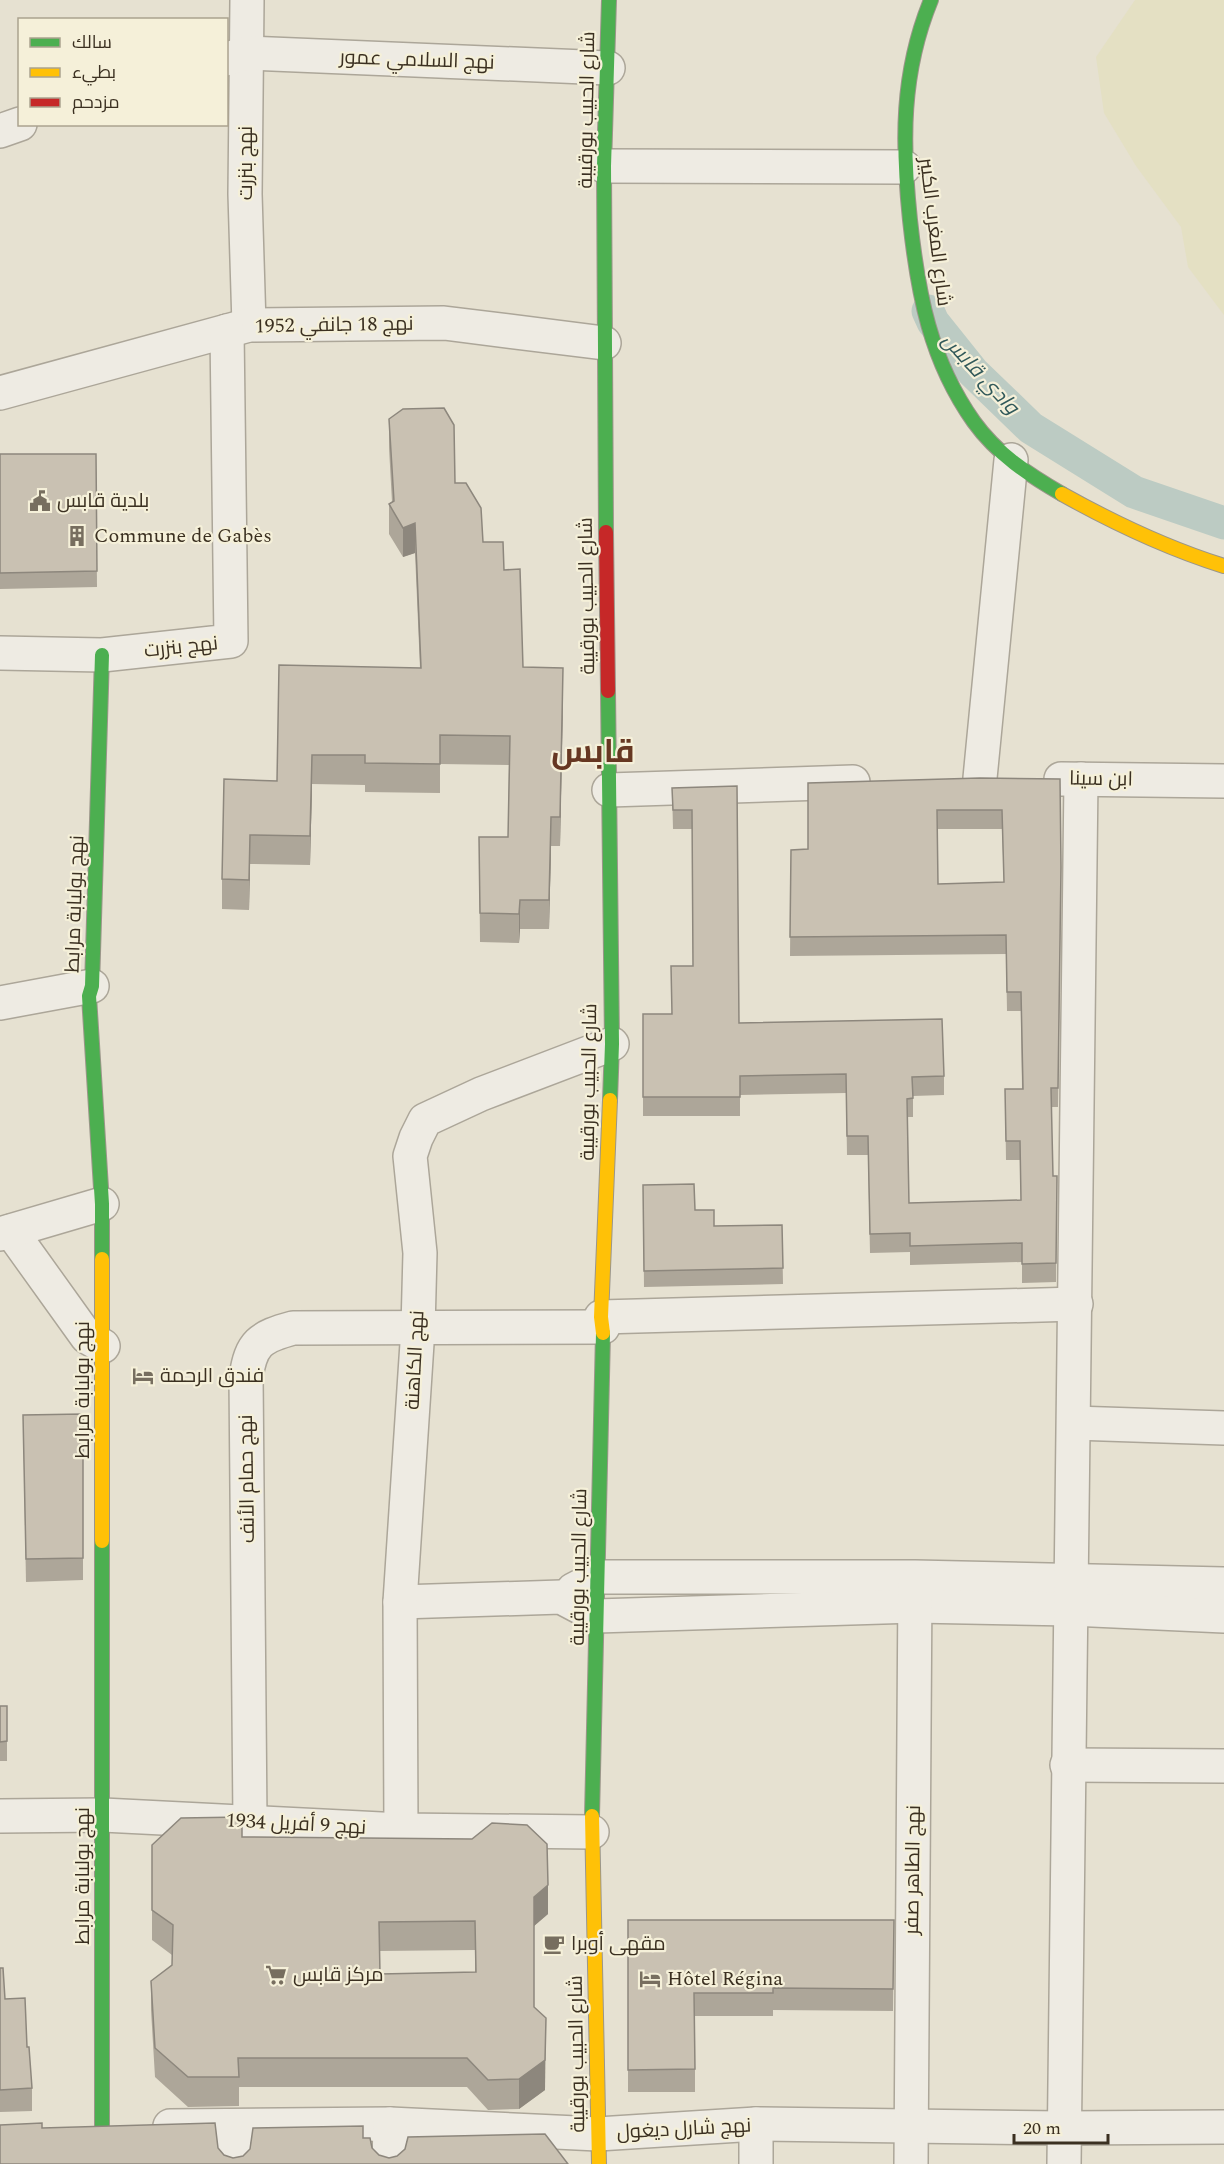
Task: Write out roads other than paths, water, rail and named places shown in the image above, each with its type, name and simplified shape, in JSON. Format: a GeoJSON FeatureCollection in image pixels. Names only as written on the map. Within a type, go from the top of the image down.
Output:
{"type":"FeatureCollection","features":[{"type":"Feature","properties":{"kind":"street","name":"نهج بنزرت"},"geometry":{"type":"LineString","coordinates":[[0,653],[102,655],[231,641],[238,328],[245,194],[237,56],[247,0]]}},
{"type":"Feature","properties":{"kind":"street","name":"شارع الحبيب بورقيبة"},"geometry":{"type":"LineString","coordinates":[[598,2149],[592,1832],[602,1322],[612,1044],[604,343],[604,166],[609,0]]}},
{"type":"Feature","properties":{"kind":"street","name":"شارع المغرب الكبير"},"geometry":{"type":"LineString","coordinates":[[931,0],[914,49],[908,88],[904,166],[921,301],[935,346],[950,379],[968,413],[987,438],[1011,460],[1052,488],[1167,547],[1224,566]]}},
{"type":"Feature","properties":{"kind":"street","name":"نهج السلامي عمور"},"geometry":{"type":"LineString","coordinates":[[237,56],[608,68]]}},
{"type":"Feature","properties":{"kind":"street"},"geometry":{"type":"LineString","coordinates":[[0,131],[18,125]]}},
{"type":"Feature","properties":{"kind":"street"},"geometry":{"type":"LineString","coordinates":[[604,166],[904,166]]}},
{"type":"Feature","properties":{"kind":"street","name":"نهج 18 جانفي 1952"},"geometry":{"type":"LineString","coordinates":[[0,393],[238,328],[444,323],[604,343]]}},
{"type":"Feature","properties":{"kind":"street","name":"ابن سينا"},"geometry":{"type":"LineString","coordinates":[[1011,460],[968,778],[1211,781]]}},
{"type":"Feature","properties":{"kind":"street","name":"نهج بولبابة مرابط"},"geometry":{"type":"LineString","coordinates":[[102,655],[92,986],[89,996],[102,1204],[102,2126]]}},
{"type":"Feature","properties":{"kind":"street"},"geometry":{"type":"LineString","coordinates":[[1064,2164],[1067,1765],[1076,1304],[1081,779]]}},
{"type":"Feature","properties":{"kind":"street"},"geometry":{"type":"LineString","coordinates":[[609,790],[884,781]]}},
{"type":"Feature","properties":{"kind":"street"},"geometry":{"type":"LineString","coordinates":[[0,1003],[92,986]]}},
{"type":"Feature","properties":{"kind":"street","name":"نهج الكاهنة"},"geometry":{"type":"LineString","coordinates":[[401,1830],[400,1602],[418,1328],[420,1253],[410,1156],[425,1120],[481,1094],[612,1044]]}},
{"type":"Feature","properties":{"kind":"street"},"geometry":{"type":"LineString","coordinates":[[102,1204],[6,1232],[87,1337],[103,1346]]}},
{"type":"Feature","properties":{"kind":"street","name":"نهج حمام الأنف"},"geometry":{"type":"LineString","coordinates":[[250,1822],[246,1394],[249,1357],[259,1342],[272,1334],[293,1328],[418,1328],[1076,1304]]}},
{"type":"Feature","properties":{"kind":"street"},"geometry":{"type":"LineString","coordinates":[[1074,1423],[1224,1428]]}},
{"type":"Feature","properties":{"kind":"street"},"geometry":{"type":"LineString","coordinates":[[400,1602],[561,1597],[598,1577],[915,1592],[1071,1595],[1224,1584]]}},
{"type":"Feature","properties":{"kind":"street"},"geometry":{"type":"LineString","coordinates":[[561,1597],[597,1616],[915,1592]]}},
{"type":"Feature","properties":{"kind":"street","name":"نهج الطاهر صفر"},"geometry":{"type":"LineString","coordinates":[[911,2164],[915,1592]]}},
{"type":"Feature","properties":{"kind":"street"},"geometry":{"type":"LineString","coordinates":[[1071,1595],[1224,1616]]}},
{"type":"Feature","properties":{"kind":"street"},"geometry":{"type":"LineString","coordinates":[[1067,1765],[1224,1766]]}},
{"type":"Feature","properties":{"kind":"street","name":"نهج 9 أفريل 1934"},"geometry":{"type":"LineString","coordinates":[[0,1816],[103,1815],[401,1830],[592,1832]]}},
{"type":"Feature","properties":{"kind":"street"},"geometry":{"type":"LineString","coordinates":[[389,2164],[390,2124]]}},
{"type":"Feature","properties":{"kind":"street","name":"نهج شارل ديغول"},"geometry":{"type":"LineString","coordinates":[[68,2128],[390,2124],[598,2149],[756,2124],[1064,2128],[1224,2127]]}},
{"type":"Feature","properties":{"kind":"street"},"geometry":{"type":"LineString","coordinates":[[756,2124],[756,2164]]}},
{"type":"Feature","properties":{"kind":"street"},"geometry":{"type":"LineString","coordinates":[[234,2126],[234,2164]]}},
{"type":"Feature","properties":{"kind":"waterway","name":"وادي قابس"},"geometry":{"type":"LineString","coordinates":[[928,311],[933,322],[973,372],[1031,428],[1134,492],[1224,523]]}},
{"type":"Feature","properties":{"kind":"place","name":"بلدية قابس"},"geometry":{"type":"Point","coordinates":[40,501]}},
{"type":"Feature","properties":{"kind":"place","name":"Commune de Gabès"},"geometry":{"type":"Point","coordinates":[77,536]}},
{"type":"Feature","properties":{"kind":"place","name":"فندق الرحمة"},"geometry":{"type":"Point","coordinates":[143,1376]}},
{"type":"Feature","properties":{"kind":"place","name":"مقهى أوبرا"},"geometry":{"type":"Point","coordinates":[554,1944]}},
{"type":"Feature","properties":{"kind":"place","name":"مركز قابس"},"geometry":{"type":"Point","coordinates":[276,1975]}},
{"type":"Feature","properties":{"kind":"place","name":"Hôtel Régina"},"geometry":{"type":"Point","coordinates":[650,1979]}},
{"type":"Feature","properties":{"kind":"district","name":"قابس"},"geometry":{"type":"Point","coordinates":[593,752]}}]}
